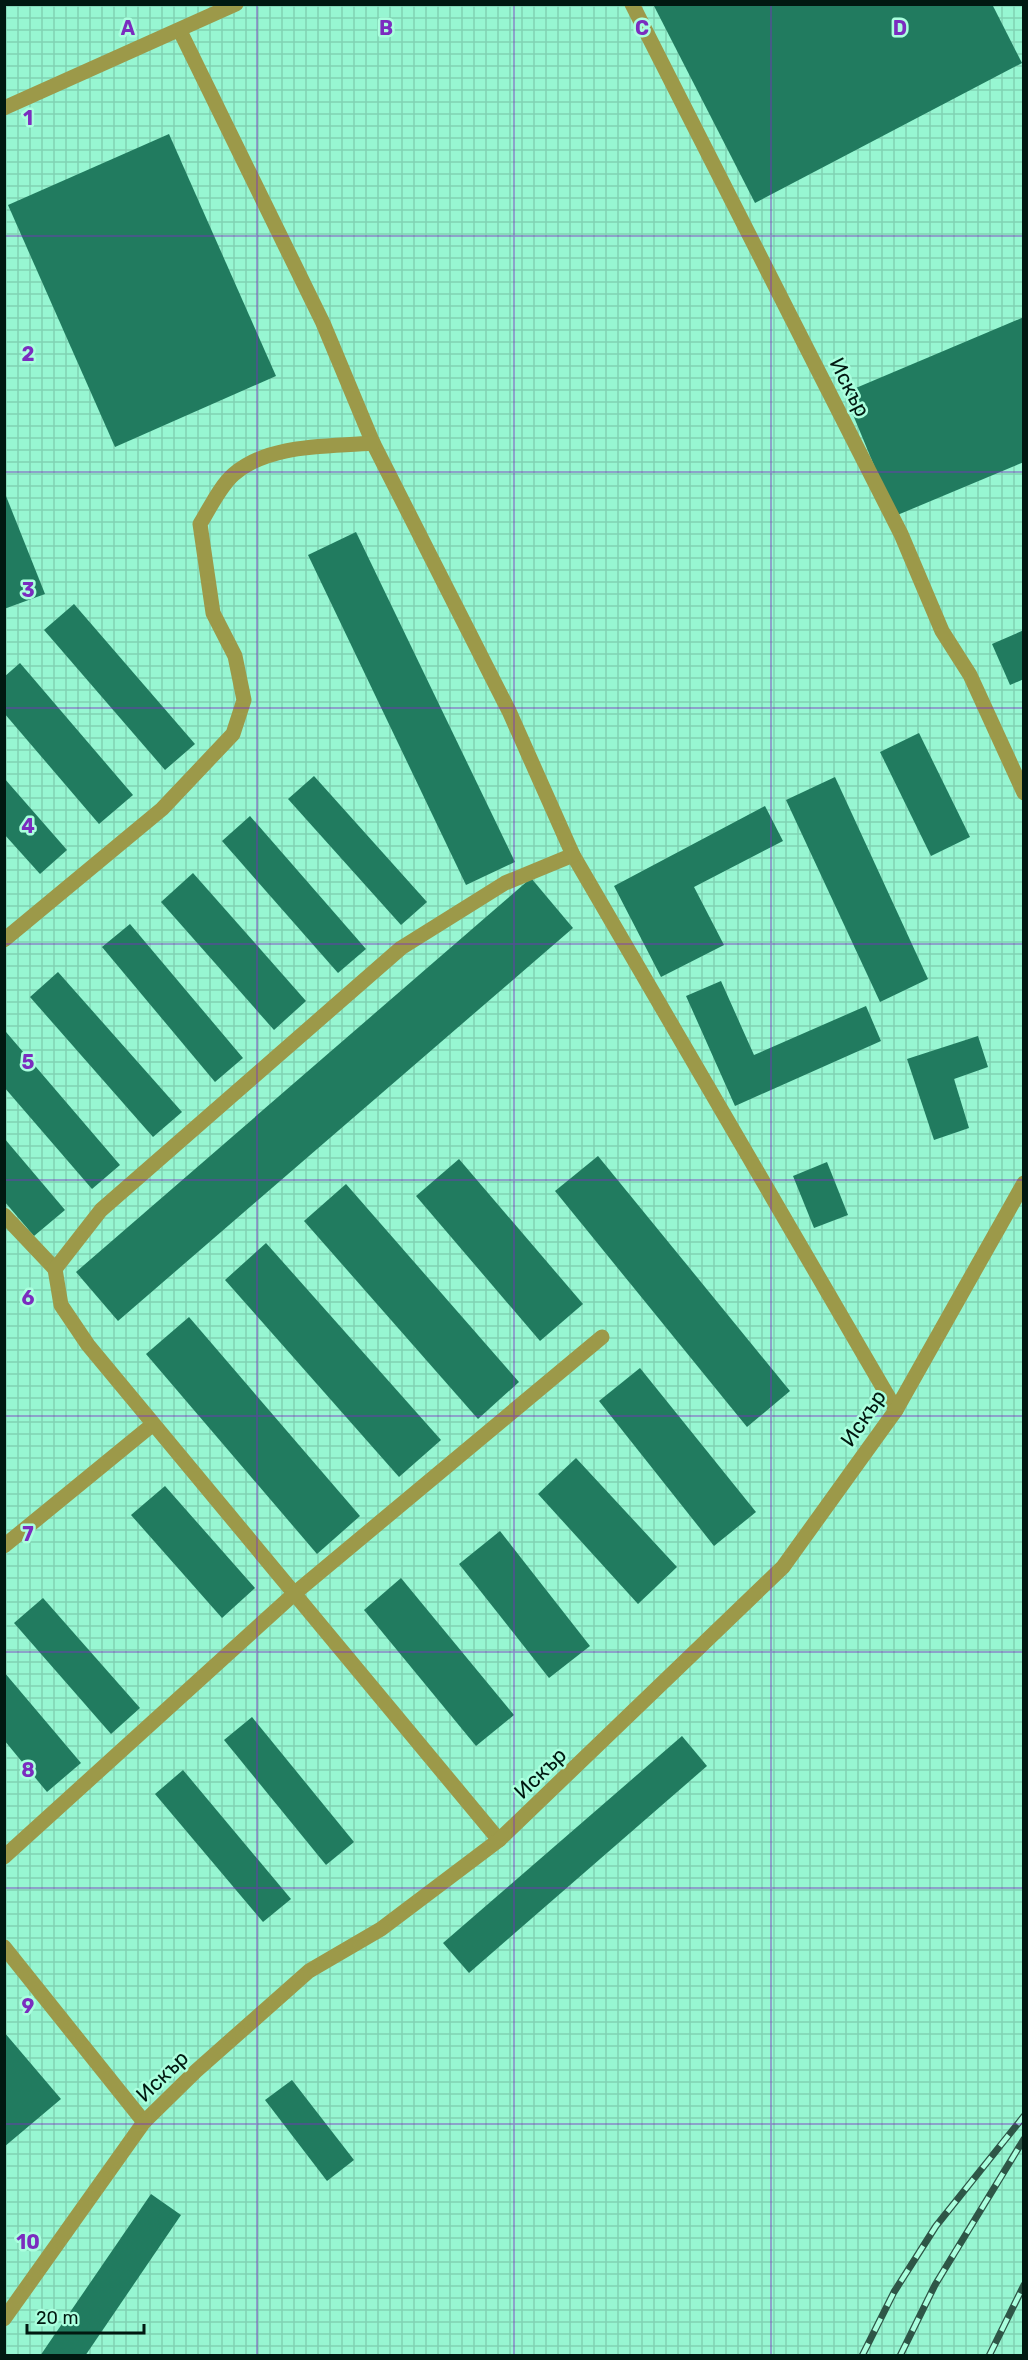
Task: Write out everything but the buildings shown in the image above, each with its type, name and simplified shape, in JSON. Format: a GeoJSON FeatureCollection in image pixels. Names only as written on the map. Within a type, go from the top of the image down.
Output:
{"type":"FeatureCollection","features":[{"type":"Feature","properties":{"kind":"street"},"geometry":{"type":"LineString","coordinates":[[4,108],[236,4]]}},
{"type":"Feature","properties":{"kind":"street","name":"Искър"},"geometry":{"type":"LineString","coordinates":[[632,4],[901,534],[942,631],[970,675],[1023,793]]}},
{"type":"Feature","properties":{"kind":"street"},"geometry":{"type":"LineString","coordinates":[[180,31],[323,323],[373,442],[509,711],[573,855],[896,1410]]}},
{"type":"Feature","properties":{"kind":"street"},"geometry":{"type":"LineString","coordinates":[[4,940],[162,809],[233,734],[244,700],[235,656],[213,613],[200,524],[224,486],[234,474],[269,454],[373,442]]}},
{"type":"Feature","properties":{"kind":"street"},"geometry":{"type":"LineString","coordinates":[[55,1269],[101,1210],[401,948],[505,883],[573,855]]}},
{"type":"Feature","properties":{"kind":"street","name":"Искър"},"geometry":{"type":"LineString","coordinates":[[4,2319],[144,2122],[196,2071],[309,1971],[381,1929],[500,1840],[783,1567],[896,1410],[1023,1183]]}},
{"type":"Feature","properties":{"kind":"street"},"geometry":{"type":"LineString","coordinates":[[4,1215],[55,1269],[61,1305],[88,1345],[152,1425],[500,1840]]}},
{"type":"Feature","properties":{"kind":"street"},"geometry":{"type":"LineString","coordinates":[[4,1857],[295,1593],[602,1337]]}},
{"type":"Feature","properties":{"kind":"street"},"geometry":{"type":"LineString","coordinates":[[4,1546],[152,1425]]}},
{"type":"Feature","properties":{"kind":"street"},"geometry":{"type":"LineString","coordinates":[[4,1947],[144,2122]]}},
{"type":"Feature","properties":{"kind":"shaded area"},"geometry":{"type":"Polygon","coordinates":[[[5,5],[1023,5],[1023,2355],[5,2355],[5,5]]]}},
{"type":"Feature","properties":{"kind":"railway"},"geometry":{"type":"LineString","coordinates":[[862,2356],[894,2292],[936,2226],[1024,2116]]}},
{"type":"Feature","properties":{"kind":"railway"},"geometry":{"type":"LineString","coordinates":[[900,2356],[935,2285],[1024,2139]]}},
{"type":"Feature","properties":{"kind":"railway"},"geometry":{"type":"LineString","coordinates":[[989,2356],[1024,2285]]}}]}
